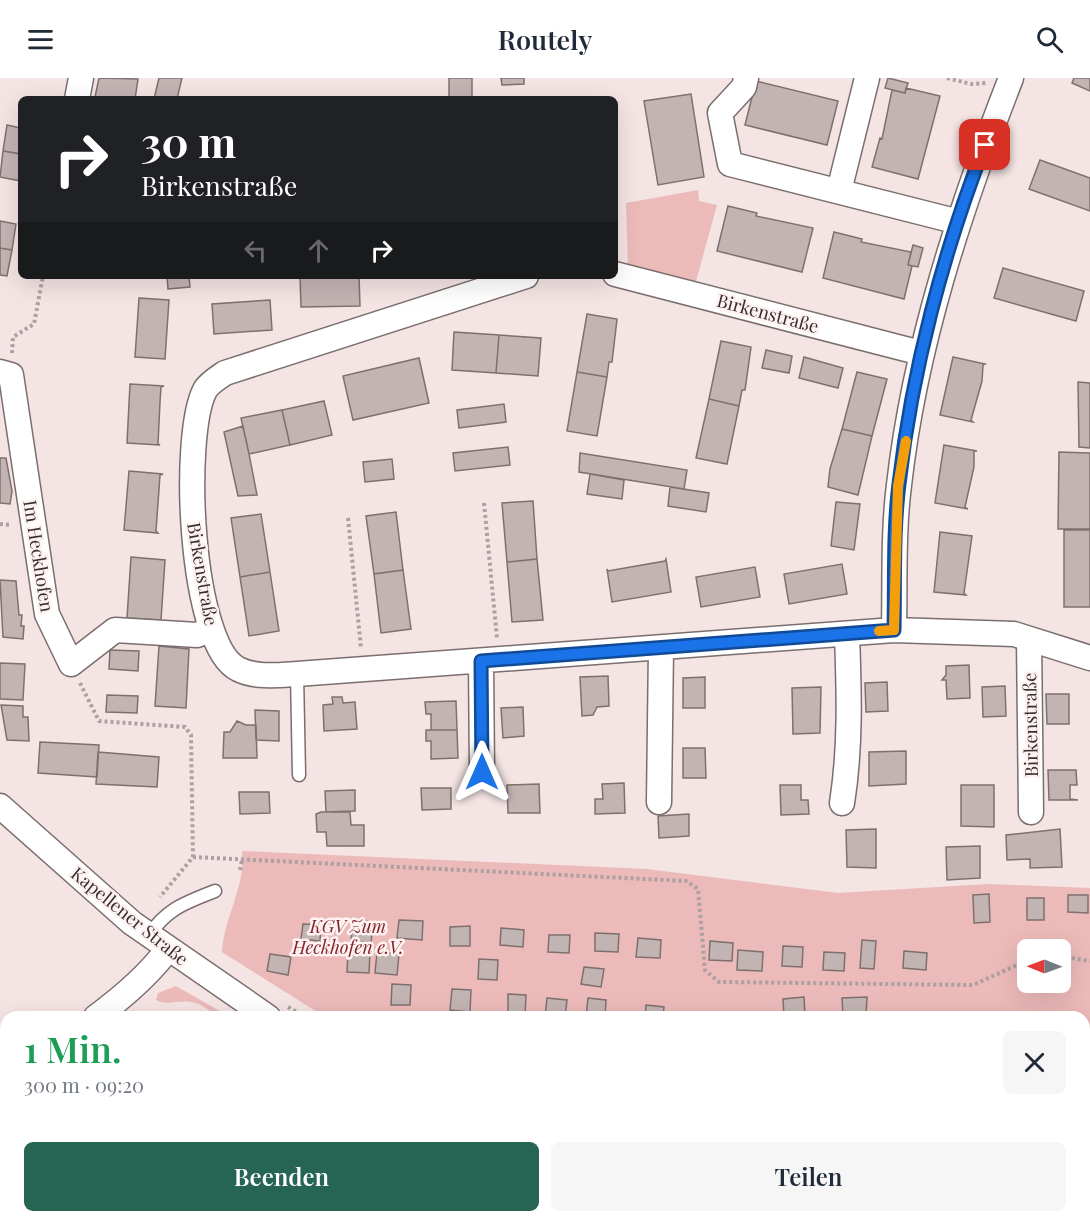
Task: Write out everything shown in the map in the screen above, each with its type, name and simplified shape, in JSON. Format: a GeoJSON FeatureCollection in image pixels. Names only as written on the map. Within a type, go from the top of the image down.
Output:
{"type":"FeatureCollection","features":[{"type":"Feature","properties":{"kind":"street"},"geometry":{"type":"LineString","coordinates":[[78,96],[81,78]]}},
{"type":"Feature","properties":{"kind":"street"},"geometry":{"type":"LineString","coordinates":[[746,78],[744,87],[720,113],[730,164],[959,222]]}},
{"type":"Feature","properties":{"kind":"street"},"geometry":{"type":"LineString","coordinates":[[839,191],[867,78]]}},
{"type":"Feature","properties":{"kind":"street"},"geometry":{"type":"LineString","coordinates":[[894,630],[898,486],[921,353],[970,183],[1009,83]]}},
{"type":"Feature","properties":{"kind":"street","name":"Birkenstraße"},"geometry":{"type":"LineString","coordinates":[[618,275],[921,353]]}},
{"type":"Feature","properties":{"kind":"street","name":"Birkenstraße"},"geometry":{"type":"LineString","coordinates":[[517,279],[225,372],[206,388],[196,418],[191,480],[193,532],[211,629],[221,653],[238,669],[268,675],[297,674],[894,630],[1014,634],[1090,657]]}},
{"type":"Feature","properties":{"kind":"street","name":"Im Heckhofen"},"geometry":{"type":"LineString","coordinates":[[6,374],[47,614],[71,664]]}},
{"type":"Feature","properties":{"kind":"street"},"geometry":{"type":"LineString","coordinates":[[71,664],[115,630],[197,635],[211,629]]}},
{"type":"Feature","properties":{"kind":"street"},"geometry":{"type":"LineString","coordinates":[[842,802],[848,769],[850,707],[847,634]]}},
{"type":"Feature","properties":{"kind":"street","name":"Birkenstraße"},"geometry":{"type":"LineString","coordinates":[[1029,639],[1031,812]]}},
{"type":"Feature","properties":{"kind":"street"},"geometry":{"type":"LineString","coordinates":[[659,802],[662,648]]}},
{"type":"Feature","properties":{"kind":"street"},"geometry":{"type":"LineString","coordinates":[[482,772],[490,660]]}},
{"type":"Feature","properties":{"kind":"street","name":"Kapellener Straße"},"geometry":{"type":"LineString","coordinates":[[0,806],[159,942],[259,1011]]}},
{"type":"Feature","properties":{"kind":"street"},"geometry":{"type":"LineString","coordinates":[[104,1011],[157,964],[159,942]]}},
{"type":"Feature","properties":{"kind":"lane"},"geometry":{"type":"LineString","coordinates":[[297,674],[299,774]]}},
{"type":"Feature","properties":{"kind":"lane"},"geometry":{"type":"LineString","coordinates":[[159,942],[161,918],[175,907],[215,891]]}},
{"type":"Feature","properties":{"kind":"path"},"geometry":{"type":"LineString","coordinates":[[948,78],[971,84],[1009,83]]}},
{"type":"Feature","properties":{"kind":"path"},"geometry":{"type":"LineString","coordinates":[[6,374],[13,337],[34,324],[42,279]]}},
{"type":"Feature","properties":{"kind":"path"},"geometry":{"type":"LineString","coordinates":[[484,503],[490,660]]}},
{"type":"Feature","properties":{"kind":"path"},"geometry":{"type":"LineString","coordinates":[[348,518],[363,670]]}},
{"type":"Feature","properties":{"kind":"path"},"geometry":{"type":"LineString","coordinates":[[71,664],[99,721],[185,727],[191,735],[193,857],[157,901]]}},
{"type":"Feature","properties":{"kind":"path"},"geometry":{"type":"LineString","coordinates":[[193,857],[686,881],[698,889],[705,970],[719,982],[974,985],[1017,965]]}},
{"type":"Feature","properties":{"kind":"path"},"geometry":{"type":"LineString","coordinates":[[240,870],[242,860]]}},
{"type":"Feature","properties":{"kind":"path"},"geometry":{"type":"LineString","coordinates":[[1071,958],[1090,961]]}},
{"type":"Feature","properties":{"kind":"green space"},"geometry":{"type":"Polygon","coordinates":[[[698,190],[699,201],[717,205],[695,285],[628,268],[626,203],[698,190]]]}},
{"type":"Feature","properties":{"kind":"green space","name":"KGV Zum Heckhofen e.V."},"geometry":{"type":"Polygon","coordinates":[[[242,851],[647,869],[838,893],[988,884],[1090,888],[1090,1011],[315,1011],[222,952],[238,889],[242,851]]]}},
{"type":"Feature","properties":{"kind":"green space"},"geometry":{"type":"Polygon","coordinates":[[[176,986],[220,1011],[211,1011],[195,1003],[164,1003],[156,1000],[158,993],[176,986]]]}},
{"type":"Feature","properties":{"kind":"building"},"geometry":{"type":"Polygon","coordinates":[[[99,78],[138,79],[135,96],[95,96],[99,78]]]}},
{"type":"Feature","properties":{"kind":"building"},"geometry":{"type":"Polygon","coordinates":[[[159,78],[182,78],[178,96],[155,96],[159,78]]]}},
{"type":"Feature","properties":{"kind":"building"},"geometry":{"type":"Polygon","coordinates":[[[449,78],[472,78],[472,96],[449,96],[449,78]]]}},
{"type":"Feature","properties":{"kind":"building"},"geometry":{"type":"Polygon","coordinates":[[[501,78],[524,78],[524,84],[502,85],[501,78]]]}},
{"type":"Feature","properties":{"kind":"building"},"geometry":{"type":"Polygon","coordinates":[[[888,78],[908,83],[905,93],[885,88],[888,78]]]}},
{"type":"Feature","properties":{"kind":"building"},"geometry":{"type":"Polygon","coordinates":[[[1074,78],[1090,78],[1090,91],[1072,83],[1074,78]]]}},
{"type":"Feature","properties":{"kind":"building"},"geometry":{"type":"Polygon","coordinates":[[[756,81],[838,101],[827,145],[745,125],[756,81]]]}},
{"type":"Feature","properties":{"kind":"building"},"geometry":{"type":"Polygon","coordinates":[[[906,88],[940,96],[918,179],[872,167],[880,138],[882,139],[892,90],[905,93],[906,88]]]}},
{"type":"Feature","properties":{"kind":"building"},"geometry":{"type":"Polygon","coordinates":[[[691,94],[704,177],[658,185],[644,101],[691,94]]]}},
{"type":"Feature","properties":{"kind":"building"},"geometry":{"type":"Polygon","coordinates":[[[7,125],[18,127],[18,154],[3,151],[7,125]]]}},
{"type":"Feature","properties":{"kind":"building"},"geometry":{"type":"Polygon","coordinates":[[[3,151],[18,154],[18,180],[0,177],[3,151]]]}},
{"type":"Feature","properties":{"kind":"building"},"geometry":{"type":"Polygon","coordinates":[[[1040,160],[1090,178],[1090,211],[1029,189],[1040,160]]]}},
{"type":"Feature","properties":{"kind":"building"},"geometry":{"type":"Polygon","coordinates":[[[728,206],[757,213],[756,216],[813,228],[802,272],[717,251],[728,206]]]}},
{"type":"Feature","properties":{"kind":"building"},"geometry":{"type":"Polygon","coordinates":[[[0,221],[16,224],[12,250],[0,248],[0,221]]]}},
{"type":"Feature","properties":{"kind":"building"},"geometry":{"type":"Polygon","coordinates":[[[834,232],[862,239],[861,242],[911,252],[908,265],[912,266],[904,299],[823,278],[834,232]]]}},
{"type":"Feature","properties":{"kind":"building"},"geometry":{"type":"Polygon","coordinates":[[[913,245],[923,248],[918,267],[908,265],[913,245]]]}},
{"type":"Feature","properties":{"kind":"building"},"geometry":{"type":"Polygon","coordinates":[[[0,248],[12,250],[7,276],[0,275],[0,248]]]}},
{"type":"Feature","properties":{"kind":"building"},"geometry":{"type":"Polygon","coordinates":[[[1003,268],[1084,291],[1076,321],[994,298],[1003,268]]]}},
{"type":"Feature","properties":{"kind":"building"},"geometry":{"type":"Polygon","coordinates":[[[167,279],[189,279],[190,287],[168,289],[167,279]]]}},
{"type":"Feature","properties":{"kind":"building"},"geometry":{"type":"Polygon","coordinates":[[[300,279],[359,279],[360,306],[301,307],[300,279]]]}},
{"type":"Feature","properties":{"kind":"building"},"geometry":{"type":"Polygon","coordinates":[[[139,298],[169,300],[165,359],[135,357],[139,298]]]}},
{"type":"Feature","properties":{"kind":"building"},"geometry":{"type":"Polygon","coordinates":[[[270,300],[272,330],[214,334],[212,304],[270,300]]]}},
{"type":"Feature","properties":{"kind":"building"},"geometry":{"type":"Polygon","coordinates":[[[587,314],[617,319],[612,362],[609,362],[607,377],[577,372],[587,314]]]}},
{"type":"Feature","properties":{"kind":"building"},"geometry":{"type":"Polygon","coordinates":[[[454,332],[499,335],[496,373],[452,370],[454,332]]]}},
{"type":"Feature","properties":{"kind":"building"},"geometry":{"type":"Polygon","coordinates":[[[499,335],[541,338],[538,376],[496,373],[499,335]]]}},
{"type":"Feature","properties":{"kind":"building"},"geometry":{"type":"Polygon","coordinates":[[[721,341],[751,347],[745,390],[742,390],[739,406],[709,399],[721,341]]]}},
{"type":"Feature","properties":{"kind":"building"},"geometry":{"type":"Polygon","coordinates":[[[766,350],[792,356],[789,373],[762,368],[766,350]]]}},
{"type":"Feature","properties":{"kind":"building"},"geometry":{"type":"Polygon","coordinates":[[[804,357],[843,368],[838,388],[799,378],[804,357]]]}},
{"type":"Feature","properties":{"kind":"building"},"geometry":{"type":"Polygon","coordinates":[[[953,357],[985,364],[971,420],[973,422],[940,415],[953,357]]]}},
{"type":"Feature","properties":{"kind":"building"},"geometry":{"type":"Polygon","coordinates":[[[419,358],[429,403],[353,420],[343,376],[419,358]]]}},
{"type":"Feature","properties":{"kind":"building"},"geometry":{"type":"Polygon","coordinates":[[[577,372],[607,377],[597,436],[567,431],[577,372]]]}},
{"type":"Feature","properties":{"kind":"building"},"geometry":{"type":"Polygon","coordinates":[[[857,372],[887,379],[872,436],[842,429],[857,372]]]}},
{"type":"Feature","properties":{"kind":"building"},"geometry":{"type":"Polygon","coordinates":[[[1078,382],[1090,383],[1090,448],[1079,447],[1078,382]]]}},
{"type":"Feature","properties":{"kind":"building"},"geometry":{"type":"Polygon","coordinates":[[[130,384],[164,386],[161,387],[158,444],[160,445],[127,443],[130,384]]]}},
{"type":"Feature","properties":{"kind":"building"},"geometry":{"type":"Polygon","coordinates":[[[709,399],[739,406],[727,464],[696,458],[709,399]]]}},
{"type":"Feature","properties":{"kind":"building"},"geometry":{"type":"Polygon","coordinates":[[[324,401],[332,435],[290,445],[282,410],[324,401]]]}},
{"type":"Feature","properties":{"kind":"building"},"geometry":{"type":"Polygon","coordinates":[[[504,404],[506,422],[459,428],[457,410],[504,404]]]}},
{"type":"Feature","properties":{"kind":"building"},"geometry":{"type":"Polygon","coordinates":[[[282,410],[290,445],[249,454],[241,418],[282,410]]]}},
{"type":"Feature","properties":{"kind":"building"},"geometry":{"type":"Polygon","coordinates":[[[243,426],[257,495],[238,496],[224,432],[243,426]]]}},
{"type":"Feature","properties":{"kind":"building"},"geometry":{"type":"Polygon","coordinates":[[[842,429],[872,436],[858,495],[828,487],[830,469],[842,429]]]}},
{"type":"Feature","properties":{"kind":"building"},"geometry":{"type":"Polygon","coordinates":[[[944,445],[977,451],[974,451],[974,467],[965,507],[968,509],[935,503],[944,445]]]}},
{"type":"Feature","properties":{"kind":"building"},"geometry":{"type":"Polygon","coordinates":[[[508,447],[510,465],[455,471],[453,453],[508,447]]]}},
{"type":"Feature","properties":{"kind":"building"},"geometry":{"type":"Polygon","coordinates":[[[1059,452],[1090,453],[1090,529],[1058,529],[1059,452]]]}},
{"type":"Feature","properties":{"kind":"building"},"geometry":{"type":"Polygon","coordinates":[[[580,453],[687,470],[684,489],[579,472],[580,453]]]}},
{"type":"Feature","properties":{"kind":"building"},"geometry":{"type":"Polygon","coordinates":[[[0,458],[6,458],[12,491],[10,504],[0,503],[0,458]]]}},
{"type":"Feature","properties":{"kind":"building"},"geometry":{"type":"Polygon","coordinates":[[[392,459],[394,479],[365,482],[363,462],[392,459]]]}},
{"type":"Feature","properties":{"kind":"building"},"geometry":{"type":"Polygon","coordinates":[[[129,471],[163,474],[160,475],[156,531],[158,533],[124,530],[129,471]]]}},
{"type":"Feature","properties":{"kind":"building"},"geometry":{"type":"Polygon","coordinates":[[[590,474],[624,480],[622,499],[587,494],[590,474]]]}},
{"type":"Feature","properties":{"kind":"building"},"geometry":{"type":"Polygon","coordinates":[[[670,487],[709,493],[706,512],[668,506],[670,487]]]}},
{"type":"Feature","properties":{"kind":"building"},"geometry":{"type":"Polygon","coordinates":[[[533,501],[537,559],[507,562],[502,503],[533,501]]]}},
{"type":"Feature","properties":{"kind":"building"},"geometry":{"type":"Polygon","coordinates":[[[836,502],[860,504],[854,550],[831,546],[836,502]]]}},
{"type":"Feature","properties":{"kind":"building"},"geometry":{"type":"Polygon","coordinates":[[[396,512],[403,570],[374,574],[366,516],[396,512]]]}},
{"type":"Feature","properties":{"kind":"building"},"geometry":{"type":"Polygon","coordinates":[[[261,514],[270,572],[240,577],[231,518],[261,514]]]}},
{"type":"Feature","properties":{"kind":"building"},"geometry":{"type":"Polygon","coordinates":[[[1064,530],[1090,530],[1090,607],[1064,607],[1064,530]]]}},
{"type":"Feature","properties":{"kind":"building"},"geometry":{"type":"Polygon","coordinates":[[[940,532],[972,536],[964,593],[966,595],[934,592],[940,532]]]}},
{"type":"Feature","properties":{"kind":"building"},"geometry":{"type":"Polygon","coordinates":[[[131,557],[165,560],[161,620],[127,618],[131,557]]]}},
{"type":"Feature","properties":{"kind":"building"},"geometry":{"type":"Polygon","coordinates":[[[537,559],[543,620],[512,622],[507,562],[537,559]]]}},
{"type":"Feature","properties":{"kind":"building"},"geometry":{"type":"Polygon","coordinates":[[[666,559],[671,592],[612,602],[607,569],[608,571],[666,559]]]}},
{"type":"Feature","properties":{"kind":"building"},"geometry":{"type":"Polygon","coordinates":[[[842,564],[847,594],[789,604],[784,574],[842,564]]]}},
{"type":"Feature","properties":{"kind":"building"},"geometry":{"type":"Polygon","coordinates":[[[755,567],[760,597],[701,607],[696,577],[755,567]]]}},
{"type":"Feature","properties":{"kind":"building"},"geometry":{"type":"Polygon","coordinates":[[[403,570],[411,629],[381,633],[374,574],[403,570]]]}},
{"type":"Feature","properties":{"kind":"building"},"geometry":{"type":"Polygon","coordinates":[[[270,572],[279,631],[249,636],[240,577],[270,572]]]}},
{"type":"Feature","properties":{"kind":"building"},"geometry":{"type":"Polygon","coordinates":[[[0,580],[16,581],[19,615],[22,615],[21,626],[24,626],[23,639],[3,637],[0,580]]]}},
{"type":"Feature","properties":{"kind":"building"},"geometry":{"type":"Polygon","coordinates":[[[159,646],[189,649],[186,708],[155,706],[159,646]]]}},
{"type":"Feature","properties":{"kind":"building"},"geometry":{"type":"Polygon","coordinates":[[[110,650],[139,651],[138,671],[109,669],[110,650]]]}},
{"type":"Feature","properties":{"kind":"building"},"geometry":{"type":"Polygon","coordinates":[[[0,663],[25,664],[23,700],[0,699],[0,663]]]}},
{"type":"Feature","properties":{"kind":"building"},"geometry":{"type":"Polygon","coordinates":[[[969,665],[970,698],[947,699],[946,680],[942,680],[946,675],[946,666],[969,665]]]}},
{"type":"Feature","properties":{"kind":"building"},"geometry":{"type":"Polygon","coordinates":[[[608,676],[609,706],[597,707],[593,715],[582,716],[580,677],[608,676]]]}},
{"type":"Feature","properties":{"kind":"building"},"geometry":{"type":"Polygon","coordinates":[[[705,677],[705,708],[683,708],[683,678],[705,677]]]}},
{"type":"Feature","properties":{"kind":"building"},"geometry":{"type":"Polygon","coordinates":[[[887,682],[888,711],[866,712],[865,683],[887,682]]]}},
{"type":"Feature","properties":{"kind":"building"},"geometry":{"type":"Polygon","coordinates":[[[1005,686],[1006,716],[983,717],[982,687],[1005,686]]]}},
{"type":"Feature","properties":{"kind":"building"},"geometry":{"type":"Polygon","coordinates":[[[821,687],[820,733],[793,734],[792,688],[821,687]]]}},
{"type":"Feature","properties":{"kind":"building"},"geometry":{"type":"Polygon","coordinates":[[[1046,694],[1069,694],[1069,724],[1047,724],[1046,694]]]}},
{"type":"Feature","properties":{"kind":"building"},"geometry":{"type":"Polygon","coordinates":[[[107,695],[138,696],[137,713],[106,712],[107,695]]]}},
{"type":"Feature","properties":{"kind":"building"},"geometry":{"type":"Polygon","coordinates":[[[332,697],[342,697],[343,703],[355,702],[357,729],[324,731],[323,705],[333,704],[332,697]]]}},
{"type":"Feature","properties":{"kind":"building"},"geometry":{"type":"Polygon","coordinates":[[[456,701],[457,730],[431,730],[431,714],[426,714],[425,702],[456,701]]]}},
{"type":"Feature","properties":{"kind":"building"},"geometry":{"type":"Polygon","coordinates":[[[1,705],[23,706],[23,717],[28,717],[29,741],[7,740],[1,705]]]}},
{"type":"Feature","properties":{"kind":"building"},"geometry":{"type":"Polygon","coordinates":[[[523,707],[524,736],[503,738],[501,708],[523,707]]]}},
{"type":"Feature","properties":{"kind":"building"},"geometry":{"type":"Polygon","coordinates":[[[255,710],[279,711],[279,741],[256,740],[255,710]]]}},
{"type":"Feature","properties":{"kind":"building"},"geometry":{"type":"Polygon","coordinates":[[[237,721],[246,725],[256,725],[257,758],[223,758],[224,732],[230,732],[237,721]]]}},
{"type":"Feature","properties":{"kind":"building"},"geometry":{"type":"Polygon","coordinates":[[[426,730],[457,730],[458,758],[431,759],[431,741],[426,741],[426,730]]]}},
{"type":"Feature","properties":{"kind":"building"},"geometry":{"type":"Polygon","coordinates":[[[40,742],[99,745],[97,777],[38,773],[40,742]]]}},
{"type":"Feature","properties":{"kind":"building"},"geometry":{"type":"Polygon","coordinates":[[[683,748],[705,748],[706,778],[683,778],[683,748]]]}},
{"type":"Feature","properties":{"kind":"building"},"geometry":{"type":"Polygon","coordinates":[[[906,751],[906,784],[869,786],[869,752],[906,751]]]}},
{"type":"Feature","properties":{"kind":"building"},"geometry":{"type":"Polygon","coordinates":[[[98,752],[159,757],[157,787],[96,784],[98,752]]]}},
{"type":"Feature","properties":{"kind":"building"},"geometry":{"type":"Polygon","coordinates":[[[1048,770],[1076,770],[1077,785],[1070,785],[1070,799],[1078,800],[1049,800],[1048,770]]]}},
{"type":"Feature","properties":{"kind":"building"},"geometry":{"type":"Polygon","coordinates":[[[624,783],[625,813],[595,814],[595,799],[603,799],[602,784],[624,783]]]}},
{"type":"Feature","properties":{"kind":"building"},"geometry":{"type":"Polygon","coordinates":[[[539,784],[540,813],[508,813],[507,785],[539,784]]]}},
{"type":"Feature","properties":{"kind":"building"},"geometry":{"type":"Polygon","coordinates":[[[780,785],[801,785],[801,800],[808,800],[809,814],[781,815],[780,785]]]}},
{"type":"Feature","properties":{"kind":"building"},"geometry":{"type":"Polygon","coordinates":[[[961,785],[994,785],[994,827],[961,826],[961,785]]]}},
{"type":"Feature","properties":{"kind":"building"},"geometry":{"type":"Polygon","coordinates":[[[421,788],[451,788],[451,809],[422,810],[421,788]]]}},
{"type":"Feature","properties":{"kind":"building"},"geometry":{"type":"Polygon","coordinates":[[[355,790],[355,811],[326,812],[325,791],[355,790]]]}},
{"type":"Feature","properties":{"kind":"building"},"geometry":{"type":"Polygon","coordinates":[[[239,792],[269,792],[270,813],[240,814],[239,792]]]}},
{"type":"Feature","properties":{"kind":"building"},"geometry":{"type":"Polygon","coordinates":[[[350,812],[351,825],[364,825],[364,846],[327,846],[326,832],[317,832],[316,814],[350,812]]]}},
{"type":"Feature","properties":{"kind":"building"},"geometry":{"type":"Polygon","coordinates":[[[689,814],[689,836],[659,838],[658,816],[689,814]]]}},
{"type":"Feature","properties":{"kind":"building"},"geometry":{"type":"Polygon","coordinates":[[[876,829],[876,868],[847,867],[846,830],[876,829]]]}},
{"type":"Feature","properties":{"kind":"building"},"geometry":{"type":"Polygon","coordinates":[[[1060,829],[1062,867],[1030,868],[1030,859],[1007,860],[1006,835],[1060,829]]]}},
{"type":"Feature","properties":{"kind":"building"},"geometry":{"type":"Polygon","coordinates":[[[980,846],[980,878],[947,880],[946,847],[980,846]]]}},
{"type":"Feature","properties":{"kind":"building"},"geometry":{"type":"Polygon","coordinates":[[[989,894],[990,922],[974,923],[973,895],[989,894]]]}},
{"type":"Feature","properties":{"kind":"building"},"geometry":{"type":"Polygon","coordinates":[[[1068,895],[1088,895],[1088,913],[1068,912],[1068,895]]]}},
{"type":"Feature","properties":{"kind":"building"},"geometry":{"type":"Polygon","coordinates":[[[1027,898],[1044,898],[1044,920],[1027,920],[1027,898]]]}},
{"type":"Feature","properties":{"kind":"building"},"geometry":{"type":"Polygon","coordinates":[[[353,920],[373,922],[371,943],[351,941],[353,920]]]}},
{"type":"Feature","properties":{"kind":"building"},"geometry":{"type":"Polygon","coordinates":[[[399,920],[423,921],[422,940],[397,938],[399,920]]]}},
{"type":"Feature","properties":{"kind":"building"},"geometry":{"type":"Polygon","coordinates":[[[303,924],[321,925],[320,941],[301,939],[303,924]]]}},
{"type":"Feature","properties":{"kind":"building"},"geometry":{"type":"Polygon","coordinates":[[[470,926],[470,946],[450,946],[450,927],[470,926]]]}},
{"type":"Feature","properties":{"kind":"building"},"geometry":{"type":"Polygon","coordinates":[[[501,928],[524,930],[523,947],[500,945],[501,928]]]}},
{"type":"Feature","properties":{"kind":"building"},"geometry":{"type":"Polygon","coordinates":[[[595,933],[619,934],[618,952],[595,951],[595,933]]]}},
{"type":"Feature","properties":{"kind":"building"},"geometry":{"type":"Polygon","coordinates":[[[549,935],[570,935],[569,953],[548,952],[549,935]]]}},
{"type":"Feature","properties":{"kind":"building"},"geometry":{"type":"Polygon","coordinates":[[[638,938],[661,940],[660,958],[636,957],[638,938]]]}},
{"type":"Feature","properties":{"kind":"building"},"geometry":{"type":"Polygon","coordinates":[[[862,940],[876,941],[874,969],[860,968],[862,940]]]}},
{"type":"Feature","properties":{"kind":"building"},"geometry":{"type":"Polygon","coordinates":[[[710,941],[733,943],[732,961],[709,960],[710,941]]]}},
{"type":"Feature","properties":{"kind":"building"},"geometry":{"type":"Polygon","coordinates":[[[783,946],[803,947],[802,967],[782,966],[783,946]]]}},
{"type":"Feature","properties":{"kind":"building"},"geometry":{"type":"Polygon","coordinates":[[[738,950],[763,952],[762,971],[737,970],[738,950]]]}},
{"type":"Feature","properties":{"kind":"building"},"geometry":{"type":"Polygon","coordinates":[[[348,951],[370,952],[369,973],[347,972],[348,951]]]}},
{"type":"Feature","properties":{"kind":"building"},"geometry":{"type":"Polygon","coordinates":[[[904,951],[927,953],[926,970],[903,968],[904,951]]]}},
{"type":"Feature","properties":{"kind":"building"},"geometry":{"type":"Polygon","coordinates":[[[377,952],[399,954],[397,975],[375,973],[377,952]]]}},
{"type":"Feature","properties":{"kind":"building"},"geometry":{"type":"Polygon","coordinates":[[[824,952],[845,953],[844,971],[823,970],[824,952]]]}},
{"type":"Feature","properties":{"kind":"building"},"geometry":{"type":"Polygon","coordinates":[[[270,954],[291,957],[288,975],[267,971],[270,954]]]}},
{"type":"Feature","properties":{"kind":"building"},"geometry":{"type":"Polygon","coordinates":[[[479,959],[498,960],[497,980],[478,979],[479,959]]]}},
{"type":"Feature","properties":{"kind":"building"},"geometry":{"type":"Polygon","coordinates":[[[584,967],[604,969],[601,987],[581,984],[584,967]]]}},
{"type":"Feature","properties":{"kind":"building"},"geometry":{"type":"Polygon","coordinates":[[[392,984],[411,985],[410,1005],[391,1005],[392,984]]]}},
{"type":"Feature","properties":{"kind":"building"},"geometry":{"type":"Polygon","coordinates":[[[452,989],[471,990],[470,1011],[450,1010],[452,989]]]}},
{"type":"Feature","properties":{"kind":"building"},"geometry":{"type":"Polygon","coordinates":[[[508,994],[526,995],[525,1011],[508,1011],[508,994]]]}},
{"type":"Feature","properties":{"kind":"building"},"geometry":{"type":"Polygon","coordinates":[[[804,997],[805,1011],[784,1011],[783,999],[804,997]]]}},
{"type":"Feature","properties":{"kind":"building"},"geometry":{"type":"Polygon","coordinates":[[[867,997],[866,1011],[843,1011],[842,998],[867,997]]]}},
{"type":"Feature","properties":{"kind":"building"},"geometry":{"type":"Polygon","coordinates":[[[547,998],[567,1000],[566,1011],[546,1011],[547,998]]]}},
{"type":"Feature","properties":{"kind":"building"},"geometry":{"type":"Polygon","coordinates":[[[588,998],[606,1000],[605,1011],[587,1011],[588,998]]]}},
{"type":"Feature","properties":{"kind":"building"},"geometry":{"type":"Polygon","coordinates":[[[646,1005],[664,1007],[664,1011],[646,1011],[646,1005]]]}},
{"type":"Feature","properties":{"kind":"slow traffic"},"geometry":{"type":"LineString","coordinates":[[879,631],[894,630],[898,486],[906,441]]}},
{"type":"Feature","properties":{"kind":"route"},"geometry":{"type":"LineString","coordinates":[[482,772],[481,661],[894,630],[898,486],[921,353],[970,183],[985,145]]}}]}
